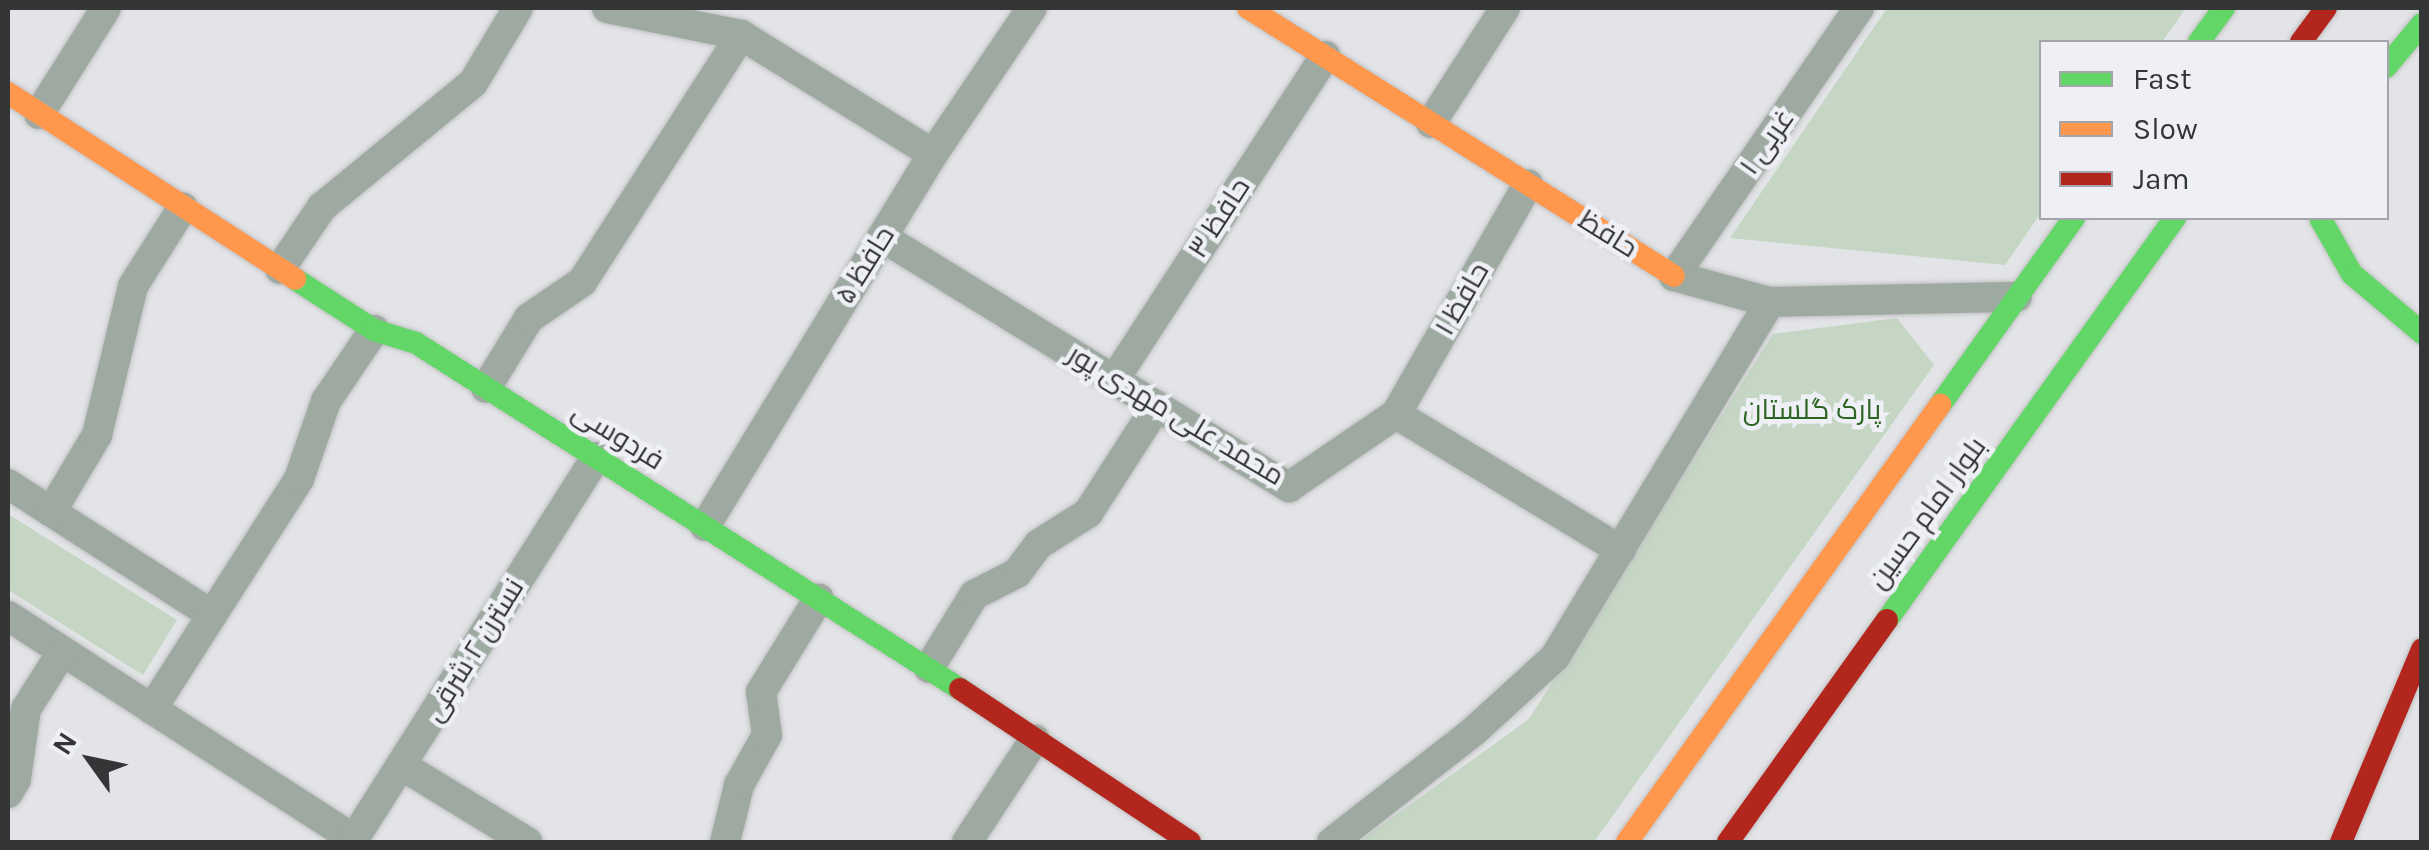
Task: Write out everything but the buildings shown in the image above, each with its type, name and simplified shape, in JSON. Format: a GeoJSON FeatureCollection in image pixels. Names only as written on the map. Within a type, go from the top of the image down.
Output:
{"type":"FeatureCollection","features":[{"type":"Feature","properties":{"kind":"street"},"geometry":{"type":"LineString","coordinates":[[39,114],[106,8]]}},
{"type":"Feature","properties":{"kind":"street"},"geometry":{"type":"LineString","coordinates":[[280,269],[322,207],[472,83],[518,8]]}},
{"type":"Feature","properties":{"kind":"street"},"geometry":{"type":"LineString","coordinates":[[615,8],[741,36],[933,154]]}},
{"type":"Feature","properties":{"kind":"street","name":"حافظ ۵"},"geometry":{"type":"LineString","coordinates":[[705,526],[933,154],[1032,8]]}},
{"type":"Feature","properties":{"kind":"street","name":"حافظ"},"geometry":{"type":"LineString","coordinates":[[1248,8],[1674,276],[1770,302],[2017,297]]}},
{"type":"Feature","properties":{"kind":"street"},"geometry":{"type":"LineString","coordinates":[[1431,123],[1504,8]]}},
{"type":"Feature","properties":{"kind":"street","name":"۱ غربی"},"geometry":{"type":"LineString","coordinates":[[1674,276],[1859,8]]}},
{"type":"Feature","properties":{"kind":"street"},"geometry":{"type":"LineString","coordinates":[[2200,40],[2224,8]]}},
{"type":"Feature","properties":{"kind":"street"},"geometry":{"type":"LineString","coordinates":[[2302,40],[2326,8]]}},
{"type":"Feature","properties":{"kind":"street"},"geometry":{"type":"LineString","coordinates":[[2389,64],[2422,24]]}},
{"type":"Feature","properties":{"kind":"street"},"geometry":{"type":"LineString","coordinates":[[486,388],[529,318],[582,282],[741,36]]}},
{"type":"Feature","properties":{"kind":"street","name":"حافظ ۳"},"geometry":{"type":"LineString","coordinates":[[1114,380],[1324,56]]}},
{"type":"Feature","properties":{"kind":"street","name":"فردوسی"},"geometry":{"type":"LineString","coordinates":[[8,94],[374,330],[416,344],[819,598],[1190,842]]}},
{"type":"Feature","properties":{"kind":"street","name":"حافظ ۱"},"geometry":{"type":"LineString","coordinates":[[1396,414],[1528,184]]}},
{"type":"Feature","properties":{"kind":"street"},"geometry":{"type":"LineString","coordinates":[[51,512],[97,435],[134,286],[183,207]]}},
{"type":"Feature","properties":{"kind":"street","name":"بلوار امام حسین"},"geometry":{"type":"LineString","coordinates":[[1627,842],[2073,220]]}},
{"type":"Feature","properties":{"kind":"street","name":"بلوار امام حسین"},"geometry":{"type":"LineString","coordinates":[[1728,842],[2175,220]]}},
{"type":"Feature","properties":{"kind":"street"},"geometry":{"type":"LineString","coordinates":[[2321,220],[2352,274],[2422,333]]}},
{"type":"Feature","properties":{"kind":"street","name":"محمد علی مهدی پور"},"geometry":{"type":"LineString","coordinates":[[882,237],[1289,487],[1396,414]]}},
{"type":"Feature","properties":{"kind":"street"},"geometry":{"type":"LineString","coordinates":[[1332,842],[1474,731],[1555,657],[1770,302]]}},
{"type":"Feature","properties":{"kind":"street"},"geometry":{"type":"LineString","coordinates":[[152,709],[299,479],[326,401],[374,330]]}},
{"type":"Feature","properties":{"kind":"street"},"geometry":{"type":"LineString","coordinates":[[929,668],[974,595],[1017,573],[1040,544],[1088,513],[1158,406]]}},
{"type":"Feature","properties":{"kind":"street"},"geometry":{"type":"LineString","coordinates":[[1396,414],[1620,550]]}},
{"type":"Feature","properties":{"kind":"street","name":"نسترن ۲ شرقی"},"geometry":{"type":"LineString","coordinates":[[353,841],[596,457]]}},
{"type":"Feature","properties":{"kind":"street"},"geometry":{"type":"LineString","coordinates":[[8,484],[212,616]]}},
{"type":"Feature","properties":{"kind":"street"},"geometry":{"type":"LineString","coordinates":[[725,842],[739,785],[766,735],[761,692],[819,598]]}},
{"type":"Feature","properties":{"kind":"street"},"geometry":{"type":"LineString","coordinates":[[8,616],[353,841]]}},
{"type":"Feature","properties":{"kind":"street"},"geometry":{"type":"LineString","coordinates":[[2342,842],[2422,649]]}},
{"type":"Feature","properties":{"kind":"street"},"geometry":{"type":"LineString","coordinates":[[8,793],[16,779],[26,710],[62,652]]}},
{"type":"Feature","properties":{"kind":"street"},"geometry":{"type":"LineString","coordinates":[[967,842],[1035,738]]}},
{"type":"Feature","properties":{"kind":"street"},"geometry":{"type":"LineString","coordinates":[[401,765],[527,842]]}},
{"type":"Feature","properties":{"kind":"green space"},"geometry":{"type":"Polygon","coordinates":[[[1887,8],[2186,8],[2163,40],[2039,40],[2039,216],[2005,265],[1730,238],[1887,8]]]}},
{"type":"Feature","properties":{"kind":"green space","name":"پارک گلستان"},"geometry":{"type":"Polygon","coordinates":[[[1897,318],[1934,365],[1594,842],[1358,842],[1529,719],[1773,334],[1897,318]]]}},
{"type":"Feature","properties":{"kind":"green space"},"geometry":{"type":"Polygon","coordinates":[[[8,514],[177,620],[143,675],[8,590],[8,514]]]}},
{"type":"Feature","properties":{"kind":"traffic: fast"},"geometry":{"type":"LineString","coordinates":[[2200,40],[2224,8]]}},
{"type":"Feature","properties":{"kind":"traffic: fast"},"geometry":{"type":"LineString","coordinates":[[2389,63],[2422,24]]}},
{"type":"Feature","properties":{"kind":"traffic: fast"},"geometry":{"type":"LineString","coordinates":[[1940,405],[2073,220]]}},
{"type":"Feature","properties":{"kind":"traffic: fast"},"geometry":{"type":"LineString","coordinates":[[1887,620],[2174,220]]}},
{"type":"Feature","properties":{"kind":"traffic: fast"},"geometry":{"type":"LineString","coordinates":[[2321,220],[2352,274],[2422,333]]}},
{"type":"Feature","properties":{"kind":"traffic: fast"},"geometry":{"type":"LineString","coordinates":[[295,279],[374,330],[416,343],[960,689]]}},
{"type":"Feature","properties":{"kind":"traffic: slow"},"geometry":{"type":"LineString","coordinates":[[1248,8],[1674,276]]}},
{"type":"Feature","properties":{"kind":"traffic: slow"},"geometry":{"type":"LineString","coordinates":[[8,93],[295,279]]}},
{"type":"Feature","properties":{"kind":"traffic: slow"},"geometry":{"type":"LineString","coordinates":[[1627,842],[1940,405]]}},
{"type":"Feature","properties":{"kind":"traffic: jam"},"geometry":{"type":"LineString","coordinates":[[2302,40],[2326,8]]}},
{"type":"Feature","properties":{"kind":"traffic: jam"},"geometry":{"type":"LineString","coordinates":[[1728,842],[1887,620]]}},
{"type":"Feature","properties":{"kind":"traffic: jam"},"geometry":{"type":"LineString","coordinates":[[2341,842],[2422,649]]}},
{"type":"Feature","properties":{"kind":"traffic: jam"},"geometry":{"type":"LineString","coordinates":[[960,689],[1190,842]]}}]}
